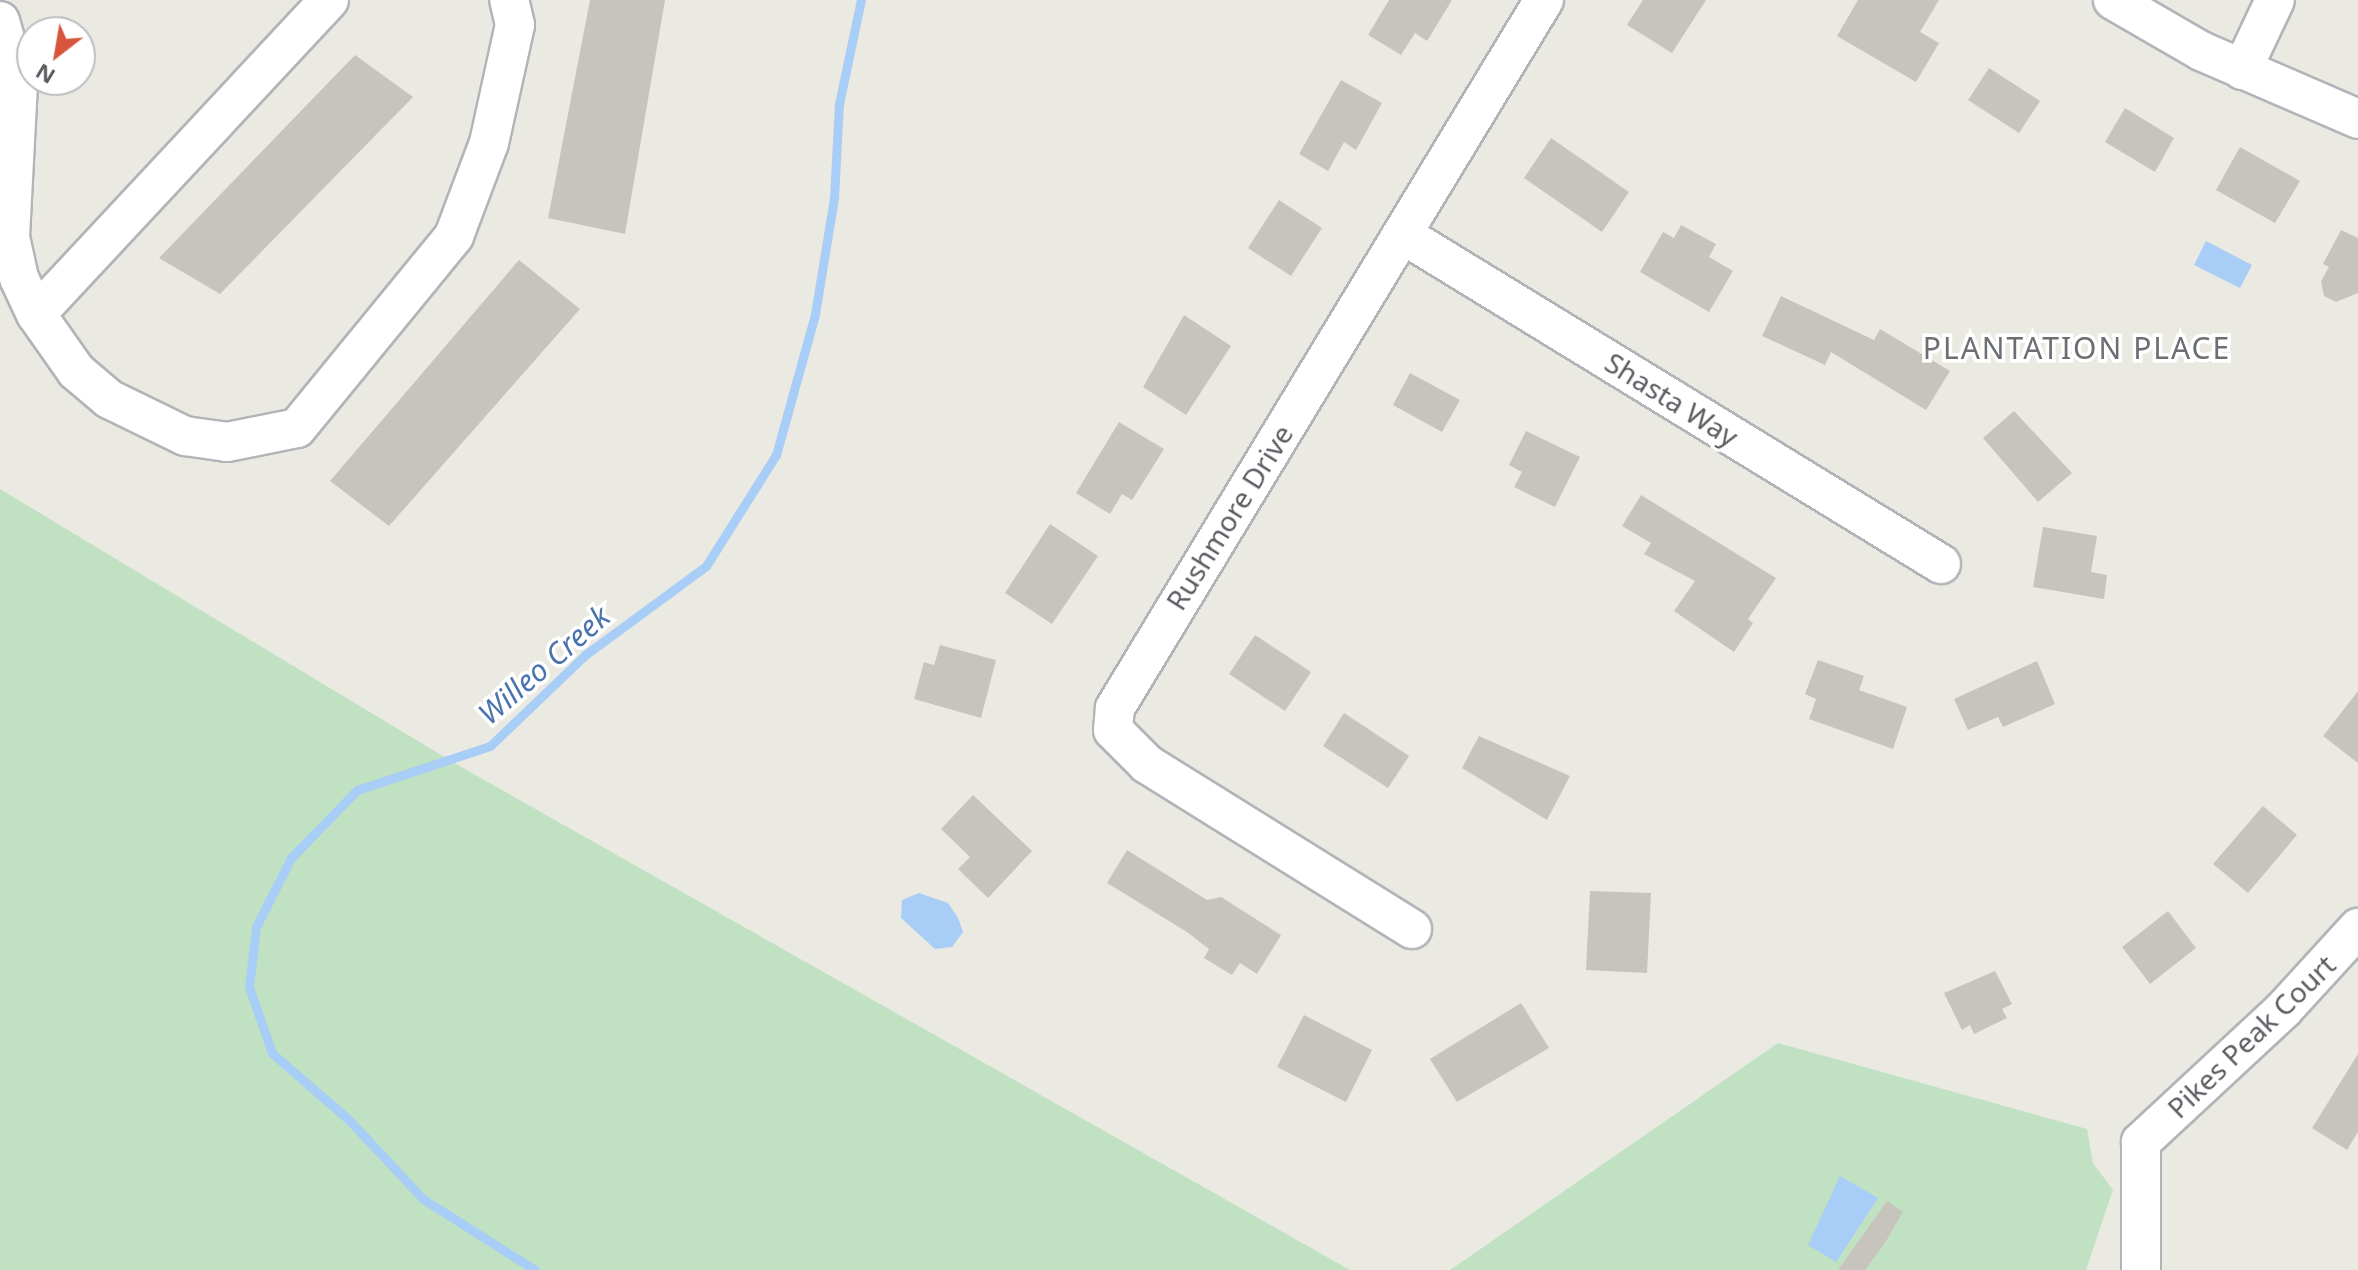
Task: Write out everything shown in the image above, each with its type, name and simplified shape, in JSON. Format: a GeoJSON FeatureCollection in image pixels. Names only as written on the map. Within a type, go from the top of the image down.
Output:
{"type":"FeatureCollection","features":[{"type":"Feature","properties":{"kind":"street"},"geometry":{"type":"LineString","coordinates":[[36,314],[329,0]]}},
{"type":"Feature","properties":{"kind":"street"},"geometry":{"type":"LineString","coordinates":[[0,21],[18,84],[10,237],[19,278],[36,314],[76,371],[146,420],[185,436],[227,442],[297,428],[454,236],[489,143],[515,25],[509,0]]}},
{"type":"Feature","properties":{"kind":"street","name":"Rushmore Drive"},"geometry":{"type":"LineString","coordinates":[[1412,929],[1147,764],[1113,730],[1124,688],[1544,0]]}},
{"type":"Feature","properties":{"kind":"street"},"geometry":{"type":"LineString","coordinates":[[2113,0],[2242,70],[2358,119]]}},
{"type":"Feature","properties":{"kind":"street"},"geometry":{"type":"LineString","coordinates":[[2242,70],[2275,0]]}},
{"type":"Feature","properties":{"kind":"street","name":"Shasta Way"},"geometry":{"type":"LineString","coordinates":[[1402,234],[1941,564]]}},
{"type":"Feature","properties":{"kind":"street","name":"Pikes Peak Court"},"geometry":{"type":"LineString","coordinates":[[2141,1270],[2141,1142],[2284,1009],[2358,928]]}},
{"type":"Feature","properties":{"kind":"green space"},"geometry":{"type":"Polygon","coordinates":[[[0,489],[456,764],[1350,1270],[0,1270],[0,489]]]}},
{"type":"Feature","properties":{"kind":"green space"},"geometry":{"type":"Polygon","coordinates":[[[1778,1043],[2087,1129],[2093,1163],[2113,1190],[2086,1270],[1450,1270],[1778,1043]]]}},
{"type":"Feature","properties":{"kind":"water"},"geometry":{"type":"Polygon","coordinates":[[[2206,241],[2252,265],[2240,288],[2194,265],[2206,241]]]}},
{"type":"Feature","properties":{"kind":"water"},"geometry":{"type":"Polygon","coordinates":[[[919,893],[948,903],[958,918],[963,932],[952,947],[935,949],[901,918],[902,900],[919,893]]]}},
{"type":"Feature","properties":{"kind":"water"},"geometry":{"type":"Polygon","coordinates":[[[1840,1176],[1878,1198],[1836,1262],[1808,1245],[1840,1176]]]}},
{"type":"Feature","properties":{"kind":"building"},"geometry":{"type":"Polygon","coordinates":[[[590,0],[665,0],[625,234],[548,218],[590,0]]]}},
{"type":"Feature","properties":{"kind":"building"},"geometry":{"type":"Polygon","coordinates":[[[1389,0],[1452,0],[1427,41],[1415,33],[1401,55],[1368,35],[1389,0]]]}},
{"type":"Feature","properties":{"kind":"building"},"geometry":{"type":"Polygon","coordinates":[[[1643,0],[1706,0],[1672,53],[1627,25],[1643,0]]]}},
{"type":"Feature","properties":{"kind":"building"},"geometry":{"type":"Polygon","coordinates":[[[1858,0],[1939,0],[1920,32],[1939,43],[1916,82],[1837,36],[1858,0]]]}},
{"type":"Feature","properties":{"kind":"building"},"geometry":{"type":"Polygon","coordinates":[[[355,55],[413,97],[220,294],[159,258],[355,55]]]}},
{"type":"Feature","properties":{"kind":"building"},"geometry":{"type":"Polygon","coordinates":[[[1989,68],[2040,101],[2019,133],[1968,100],[1989,68]]]}},
{"type":"Feature","properties":{"kind":"building"},"geometry":{"type":"Polygon","coordinates":[[[1341,80],[1382,103],[1356,150],[1344,142],[1328,171],[1299,154],[1341,80]]]}},
{"type":"Feature","properties":{"kind":"building"},"geometry":{"type":"Polygon","coordinates":[[[2125,108],[2174,138],[2155,172],[2105,142],[2125,108]]]}},
{"type":"Feature","properties":{"kind":"building"},"geometry":{"type":"Polygon","coordinates":[[[1551,138],[1629,192],[1602,232],[1524,178],[1551,138]]]}},
{"type":"Feature","properties":{"kind":"building"},"geometry":{"type":"Polygon","coordinates":[[[2240,147],[2300,181],[2275,223],[2216,190],[2240,147]]]}},
{"type":"Feature","properties":{"kind":"building"},"geometry":{"type":"Polygon","coordinates":[[[1279,200],[1322,228],[1291,276],[1248,248],[1279,200]]]}},
{"type":"Feature","properties":{"kind":"building"},"geometry":{"type":"Polygon","coordinates":[[[1681,225],[1716,244],[1709,257],[1733,271],[1709,312],[1640,272],[1663,232],[1674,238],[1681,225]]]}},
{"type":"Feature","properties":{"kind":"building"},"geometry":{"type":"Polygon","coordinates":[[[2341,230],[2358,238],[2358,293],[2336,302],[2324,296],[2321,281],[2329,267],[2323,264],[2341,230]]]}},
{"type":"Feature","properties":{"kind":"building"},"geometry":{"type":"Polygon","coordinates":[[[519,260],[580,309],[389,526],[330,481],[519,260]]]}},
{"type":"Feature","properties":{"kind":"building"},"geometry":{"type":"Polygon","coordinates":[[[1781,296],[1874,340],[1880,329],[1950,371],[1926,410],[1831,352],[1825,365],[1762,336],[1781,296]]]}},
{"type":"Feature","properties":{"kind":"building"},"geometry":{"type":"Polygon","coordinates":[[[1184,315],[1231,346],[1186,415],[1143,387],[1184,315]]]}},
{"type":"Feature","properties":{"kind":"building"},"geometry":{"type":"Polygon","coordinates":[[[1410,373],[1460,400],[1442,432],[1393,405],[1410,373]]]}},
{"type":"Feature","properties":{"kind":"building"},"geometry":{"type":"Polygon","coordinates":[[[2014,411],[2072,473],[2038,502],[1983,438],[2014,411]]]}},
{"type":"Feature","properties":{"kind":"building"},"geometry":{"type":"Polygon","coordinates":[[[1119,422],[1164,449],[1132,500],[1122,494],[1110,514],[1076,493],[1119,422]]]}},
{"type":"Feature","properties":{"kind":"building"},"geometry":{"type":"Polygon","coordinates":[[[1526,431],[1580,457],[1555,507],[1514,487],[1522,472],[1509,465],[1526,431]]]}},
{"type":"Feature","properties":{"kind":"building"},"geometry":{"type":"Polygon","coordinates":[[[1641,495],[1776,578],[1748,619],[1753,623],[1734,652],[1674,611],[1695,581],[1644,554],[1651,543],[1622,526],[1641,495]]]}},
{"type":"Feature","properties":{"kind":"building"},"geometry":{"type":"Polygon","coordinates":[[[1050,524],[1098,556],[1052,624],[1005,593],[1050,524]]]}},
{"type":"Feature","properties":{"kind":"building"},"geometry":{"type":"Polygon","coordinates":[[[2043,527],[2097,536],[2091,572],[2107,575],[2104,599],[2033,587],[2043,527]]]}},
{"type":"Feature","properties":{"kind":"building"},"geometry":{"type":"Polygon","coordinates":[[[1255,635],[1311,672],[1285,711],[1229,674],[1255,635]]]}},
{"type":"Feature","properties":{"kind":"building"},"geometry":{"type":"Polygon","coordinates":[[[940,645],[996,660],[981,718],[914,699],[924,662],[934,665],[940,645]]]}},
{"type":"Feature","properties":{"kind":"building"},"geometry":{"type":"Polygon","coordinates":[[[1818,660],[1864,676],[1859,690],[1907,707],[1893,749],[1809,719],[1816,699],[1805,694],[1818,660]]]}},
{"type":"Feature","properties":{"kind":"building"},"geometry":{"type":"Polygon","coordinates":[[[2037,661],[2055,704],[2003,727],[1998,717],[1968,730],[1954,699],[2037,661]]]}},
{"type":"Feature","properties":{"kind":"building"},"geometry":{"type":"Polygon","coordinates":[[[2358,691],[2358,763],[2323,736],[2358,691]]]}},
{"type":"Feature","properties":{"kind":"building"},"geometry":{"type":"Polygon","coordinates":[[[1344,713],[1409,756],[1388,788],[1323,746],[1344,713]]]}},
{"type":"Feature","properties":{"kind":"building"},"geometry":{"type":"Polygon","coordinates":[[[1479,736],[1570,776],[1547,820],[1462,768],[1479,736]]]}},
{"type":"Feature","properties":{"kind":"building"},"geometry":{"type":"Polygon","coordinates":[[[973,795],[1032,851],[988,898],[958,869],[970,857],[941,829],[973,795]]]}},
{"type":"Feature","properties":{"kind":"building"},"geometry":{"type":"Polygon","coordinates":[[[2263,806],[2297,835],[2248,893],[2213,864],[2263,806]]]}},
{"type":"Feature","properties":{"kind":"building"},"geometry":{"type":"Polygon","coordinates":[[[1127,850],[1207,900],[1221,897],[1281,935],[1257,974],[1240,963],[1232,975],[1204,958],[1209,949],[1187,932],[1107,883],[1127,850]]]}},
{"type":"Feature","properties":{"kind":"building"},"geometry":{"type":"Polygon","coordinates":[[[1590,891],[1651,893],[1647,973],[1586,970],[1590,891]]]}},
{"type":"Feature","properties":{"kind":"building"},"geometry":{"type":"Polygon","coordinates":[[[2168,911],[2196,948],[2150,984],[2122,947],[2168,911]]]}},
{"type":"Feature","properties":{"kind":"building"},"geometry":{"type":"Polygon","coordinates":[[[1995,971],[2012,1004],[2002,1009],[2007,1018],[1974,1034],[1970,1025],[1962,1030],[1944,993],[1995,971]]]}},
{"type":"Feature","properties":{"kind":"building"},"geometry":{"type":"Polygon","coordinates":[[[1521,1003],[1549,1048],[1457,1102],[1430,1059],[1521,1003]]]}},
{"type":"Feature","properties":{"kind":"building"},"geometry":{"type":"Polygon","coordinates":[[[1304,1015],[1372,1050],[1346,1102],[1277,1067],[1304,1015]]]}},
{"type":"Feature","properties":{"kind":"building"},"geometry":{"type":"Polygon","coordinates":[[[2358,1054],[2358,1132],[2347,1150],[2312,1128],[2358,1054]]]}},
{"type":"Feature","properties":{"kind":"building"},"geometry":{"type":"Polygon","coordinates":[[[1887,1201],[1903,1212],[1886,1241],[1865,1270],[1838,1270],[1887,1201]]]}},
{"type":"Feature","properties":{"kind":"waterway","name":"Willeo Creek"},"geometry":{"type":"LineString","coordinates":[[535,1270],[423,1199],[349,1120],[272,1053],[249,987],[256,927],[291,858],[357,790],[490,746],[585,655],[706,566],[776,455],[815,314],[834,198],[839,104],[861,0]]}},
{"type":"Feature","properties":{"kind":"district","name":"PLANTATION PLACE"},"geometry":{"type":"Point","coordinates":[2077,348]}}]}
